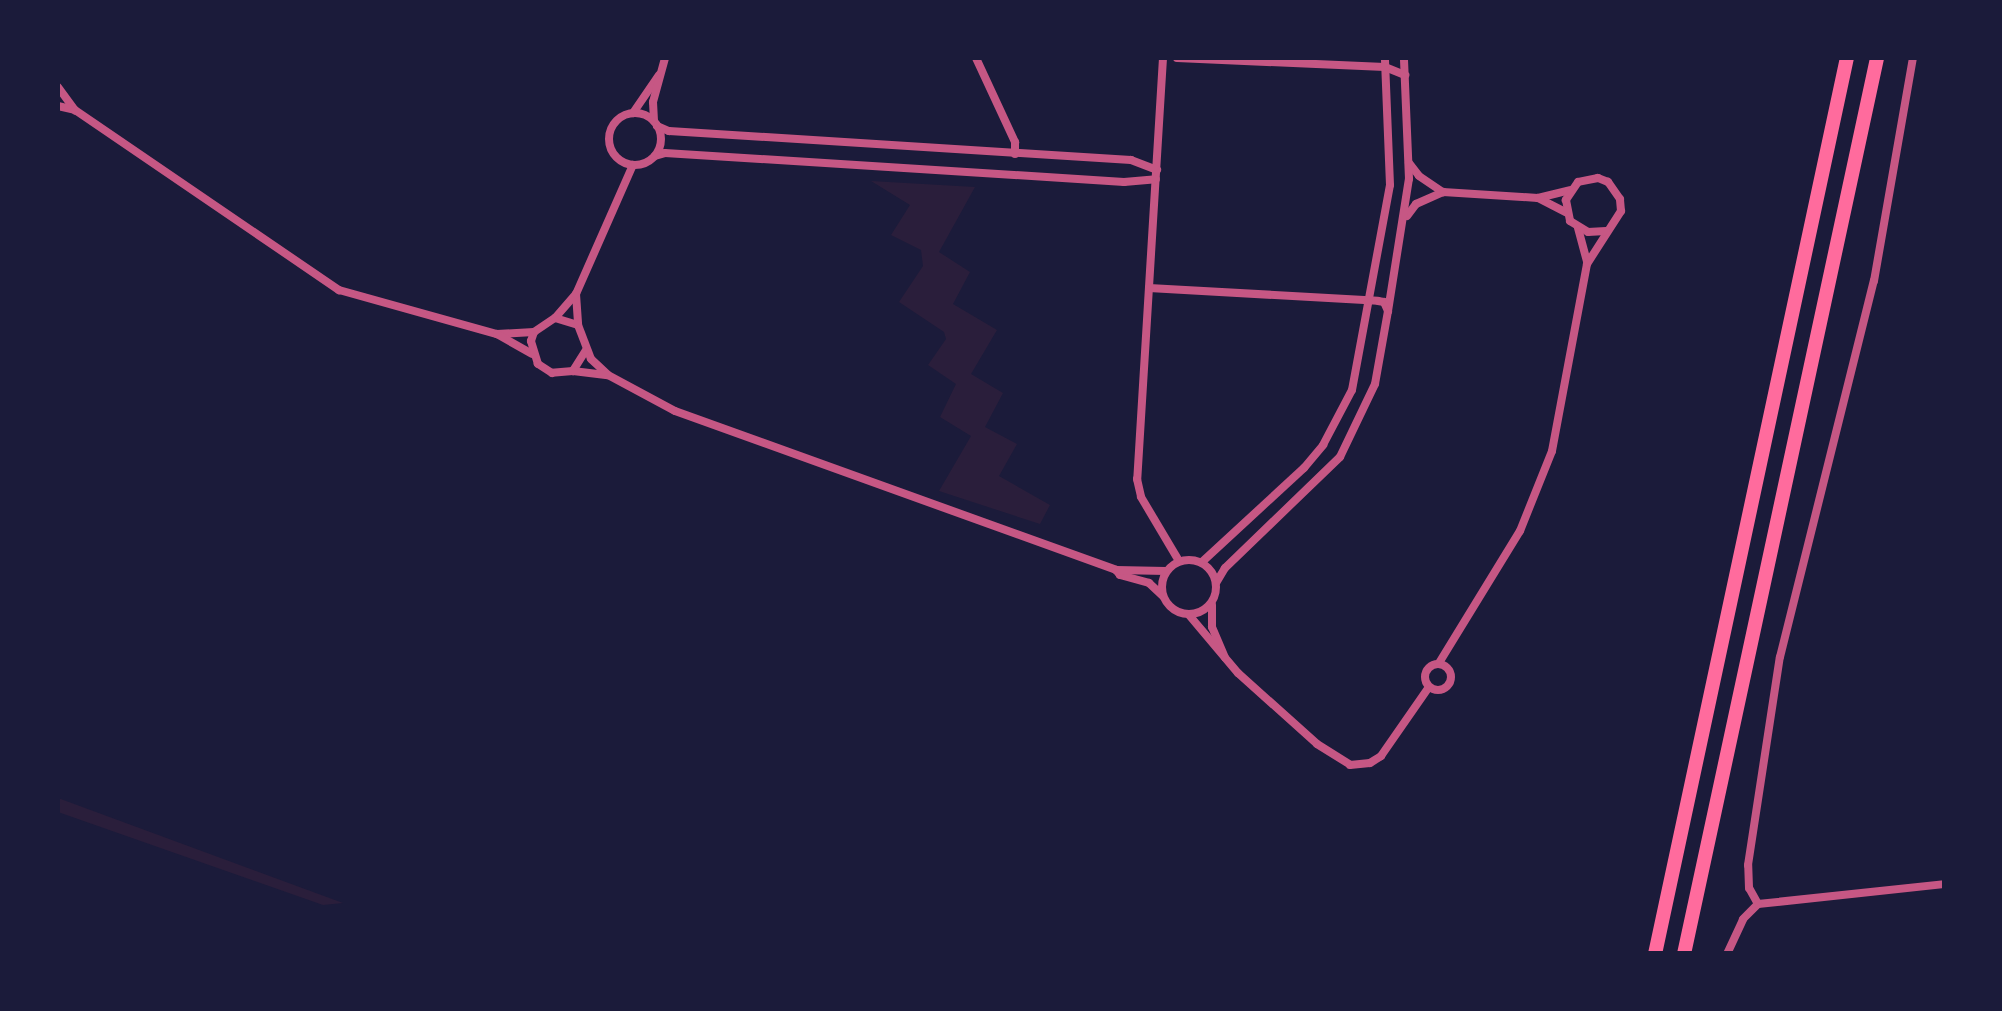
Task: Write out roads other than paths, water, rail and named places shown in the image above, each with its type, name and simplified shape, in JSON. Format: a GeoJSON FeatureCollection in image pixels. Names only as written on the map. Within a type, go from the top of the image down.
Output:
{"type":"FeatureCollection","features":[{"type":"Feature","properties":{"kind":"highway"},"geometry":{"type":"LineString","coordinates":[[1655,954],[1847,58]]}},
{"type":"Feature","properties":{"kind":"highway"},"geometry":{"type":"LineString","coordinates":[[1684,954],[1877,58]]}},
{"type":"Feature","properties":{"kind":"street"},"geometry":{"type":"LineString","coordinates":[[632,165],[614,153],[610,139],[619,119],[633,113],[666,58]]}},
{"type":"Feature","properties":{"kind":"street"},"geometry":{"type":"LineString","coordinates":[[976,58],[1015,142],[1015,154]]}},
{"type":"Feature","properties":{"kind":"street"},"geometry":{"type":"LineString","coordinates":[[1164,58],[1137,479],[1141,497],[1179,560]]}},
{"type":"Feature","properties":{"kind":"street"},"geometry":{"type":"LineString","coordinates":[[1177,58],[1385,62],[1405,75]]}},
{"type":"Feature","properties":{"kind":"street"},"geometry":{"type":"LineString","coordinates":[[1225,657],[1212,627],[1216,583],[1233,560],[1340,457],[1375,384],[1407,216],[1409,162],[1404,58]]}},
{"type":"Feature","properties":{"kind":"street"},"geometry":{"type":"LineString","coordinates":[[1758,904],[1749,888],[1748,866],[1780,657],[1874,281],[1912,58]]}},
{"type":"Feature","properties":{"kind":"street"},"geometry":{"type":"LineString","coordinates":[[1162,596],[1166,571],[1179,560],[1202,562],[1324,445],[1352,390],[1390,185],[1385,62]]}},
{"type":"Feature","properties":{"kind":"street"},"geometry":{"type":"LineString","coordinates":[[655,156],[661,142],[656,123],[659,75]]}},
{"type":"Feature","properties":{"kind":"street"},"geometry":{"type":"LineString","coordinates":[[58,88],[75,110],[339,290],[497,334],[532,354],[552,373],[608,375],[711,426],[1116,570],[1166,571]]}},
{"type":"Feature","properties":{"kind":"street"},"geometry":{"type":"LineString","coordinates":[[58,106],[75,110]]}},
{"type":"Feature","properties":{"kind":"street"},"geometry":{"type":"LineString","coordinates":[[633,113],[669,131],[1131,160],[1156,174]]}},
{"type":"Feature","properties":{"kind":"street"},"geometry":{"type":"LineString","coordinates":[[816,162],[817,141]]}},
{"type":"Feature","properties":{"kind":"street"},"geometry":{"type":"LineString","coordinates":[[930,169],[932,149]]}},
{"type":"Feature","properties":{"kind":"street"},"geometry":{"type":"LineString","coordinates":[[497,334],[534,332],[555,318],[576,294],[632,165],[665,153],[1142,182],[1156,174]]}},
{"type":"Feature","properties":{"kind":"street"},"geometry":{"type":"LineString","coordinates":[[1044,156],[1044,176]]}},
{"type":"Feature","properties":{"kind":"street"},"geometry":{"type":"LineString","coordinates":[[1409,162],[1419,176],[1443,192]]}},
{"type":"Feature","properties":{"kind":"street"},"geometry":{"type":"LineString","coordinates":[[1116,570],[1120,575],[1149,583],[1173,610],[1189,614],[1225,657],[1296,726],[1350,765],[1370,763],[1381,756],[1429,687],[1426,670],[1443,665],[1520,531],[1552,451],[1587,264],[1620,211],[1616,190],[1598,178],[1538,198],[1443,192],[1416,204],[1407,216]]}},
{"type":"Feature","properties":{"kind":"street"},"geometry":{"type":"LineString","coordinates":[[1566,212],[1570,190]]}},
{"type":"Feature","properties":{"kind":"street"},"geometry":{"type":"LineString","coordinates":[[1538,198],[1566,212],[1578,228],[1587,264]]}},
{"type":"Feature","properties":{"kind":"street"},"geometry":{"type":"LineString","coordinates":[[1578,228],[1606,231]]}},
{"type":"Feature","properties":{"kind":"street"},"geometry":{"type":"LineString","coordinates":[[1149,288],[1384,302],[1388,312]]}},
{"type":"Feature","properties":{"kind":"street"},"geometry":{"type":"LineString","coordinates":[[576,294],[578,325],[586,350],[608,375]]}},
{"type":"Feature","properties":{"kind":"street"},"geometry":{"type":"LineString","coordinates":[[555,318],[578,325]]}},
{"type":"Feature","properties":{"kind":"street"},"geometry":{"type":"LineString","coordinates":[[532,354],[534,332]]}},
{"type":"Feature","properties":{"kind":"street"},"geometry":{"type":"LineString","coordinates":[[572,371],[586,350]]}},
{"type":"Feature","properties":{"kind":"street"},"geometry":{"type":"LineString","coordinates":[[1202,562],[1216,583]]}},
{"type":"Feature","properties":{"kind":"street"},"geometry":{"type":"LineString","coordinates":[[1189,614],[1212,602]]}},
{"type":"Feature","properties":{"kind":"street"},"geometry":{"type":"LineString","coordinates":[[1429,687],[1446,687],[1451,679],[1443,665]]}},
{"type":"Feature","properties":{"kind":"street"},"geometry":{"type":"LineString","coordinates":[[1728,954],[1737,928],[1758,904],[1944,884]]}}]}
